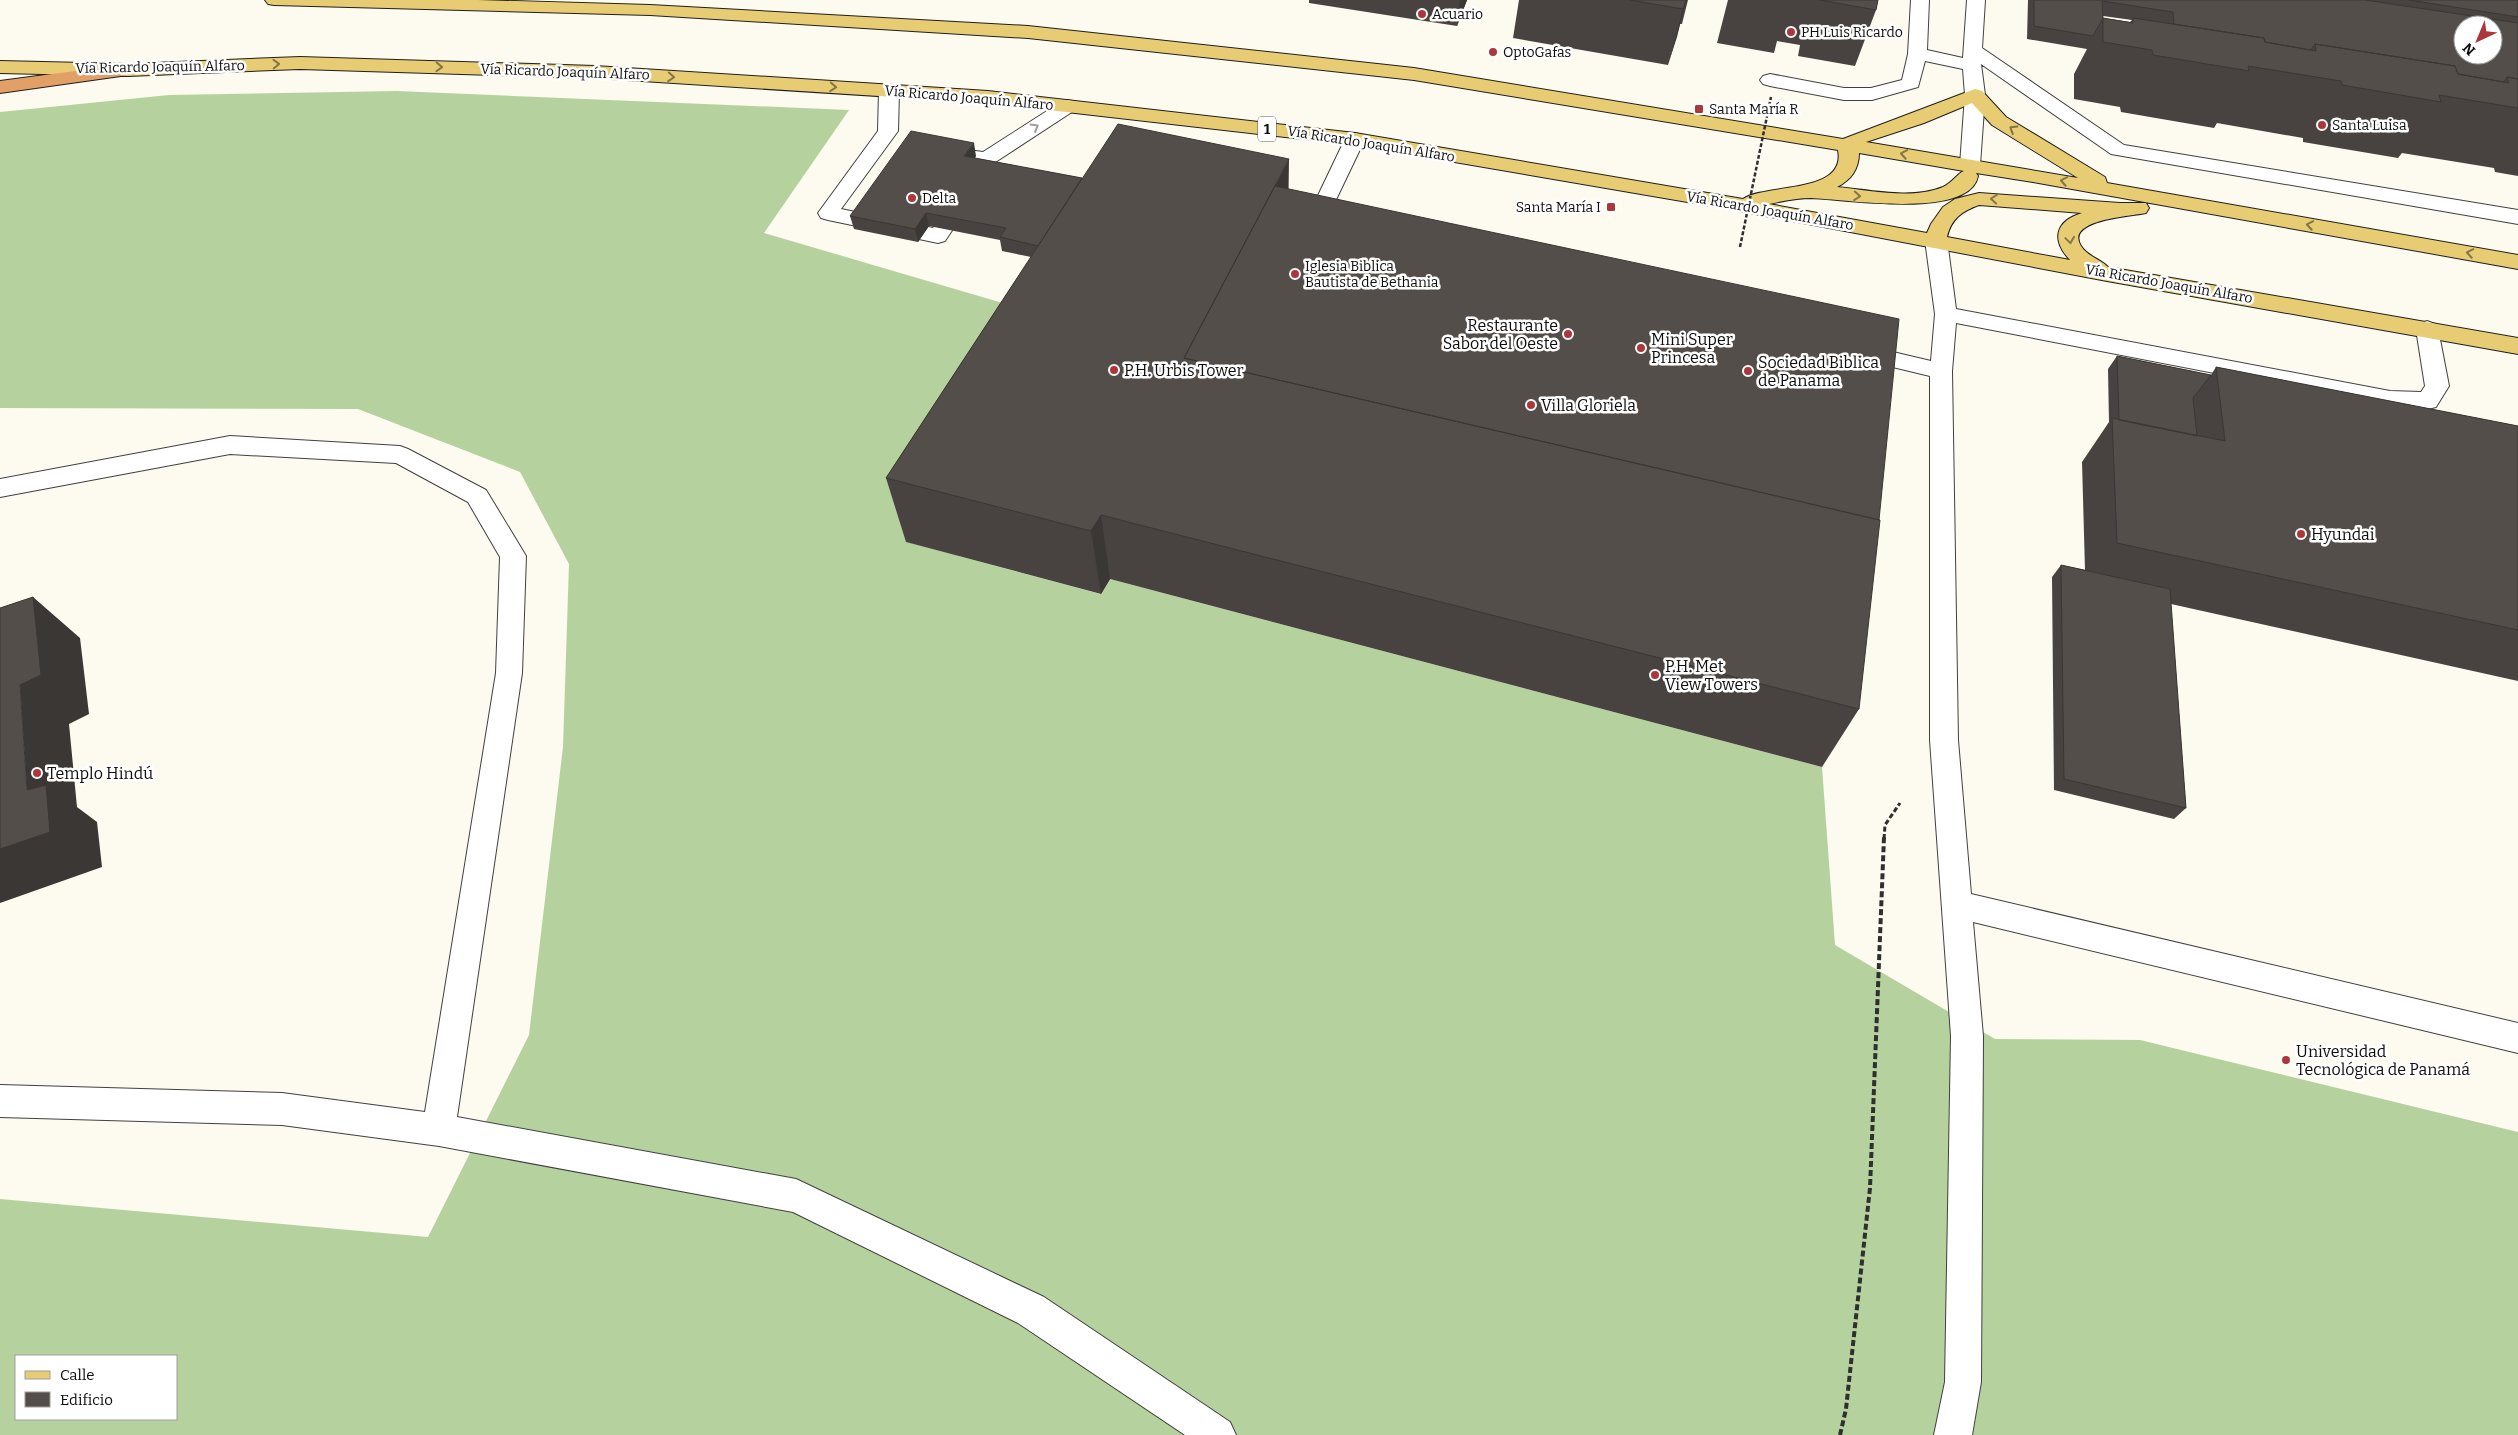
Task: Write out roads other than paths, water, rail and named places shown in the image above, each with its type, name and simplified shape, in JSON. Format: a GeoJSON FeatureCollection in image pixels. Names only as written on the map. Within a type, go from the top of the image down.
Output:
{"type":"FeatureCollection","features":[{"type":"Feature","properties":{"kind":"highway"},"geometry":{"type":"LineString","coordinates":[[0,87],[128,70]]}},
{"type":"Feature","properties":{"kind":"main road"},"geometry":{"type":"LineString","coordinates":[[274,0],[650,10],[1028,32],[1414,74],[1970,165],[2117,200]]}},
{"type":"Feature","properties":{"kind":"main road","name":"Vía Ricardo Joaquín Alfaro"},"geometry":{"type":"LineString","coordinates":[[0,67],[128,70],[320,64],[595,72],[988,97],[1355,139],[1740,205],[1936,240],[2108,274],[2518,346]]}},
{"type":"Feature","properties":{"kind":"main road"},"geometry":{"type":"LineString","coordinates":[[1847,144],[1866,135],[1917,119],[1975,95],[1999,121],[2117,200]]}},
{"type":"Feature","properties":{"kind":"main road"},"geometry":{"type":"LineString","coordinates":[[1808,192],[1840,178],[1849,168],[1851,156],[1847,144]]}},
{"type":"Feature","properties":{"kind":"main road"},"geometry":{"type":"LineString","coordinates":[[1740,205],[1778,195],[1808,192],[1892,198],[1927,197],[1956,190],[1968,181],[1970,165]]}},
{"type":"Feature","properties":{"kind":"main road"},"geometry":{"type":"LineString","coordinates":[[1936,240],[1938,230],[1948,212],[1968,201],[1979,199],[2182,202],[2518,262]]}},
{"type":"Feature","properties":{"kind":"main road"},"geometry":{"type":"LineString","coordinates":[[2108,274],[2092,268],[2072,250],[2068,241],[2068,232],[2074,225],[2117,200]]}},
{"type":"Feature","properties":{"kind":"street"},"geometry":{"type":"LineString","coordinates":[[1771,88],[1844,94],[1872,94],[1910,83],[1917,54],[1920,0]]}},
{"type":"Feature","properties":{"kind":"street"},"geometry":{"type":"LineString","coordinates":[[1970,165],[1975,95],[1973,57],[1976,0]]}},
{"type":"Feature","properties":{"kind":"street"},"geometry":{"type":"LineString","coordinates":[[1917,54],[1973,57],[2118,150],[2518,217]]}},
{"type":"Feature","properties":{"kind":"street"},"geometry":{"type":"LineString","coordinates":[[889,91],[888,131],[879,143],[871,169],[853,194],[828,213],[938,236],[958,198],[987,159],[1001,148],[1068,106]]}},
{"type":"Feature","properties":{"kind":"street"},"geometry":{"type":"LineString","coordinates":[[1355,139],[1323,206],[1327,221],[1357,236]]}},
{"type":"Feature","properties":{"kind":"street"},"geometry":{"type":"LineString","coordinates":[[879,143],[898,146]]}},
{"type":"Feature","properties":{"kind":"street"},"geometry":{"type":"LineString","coordinates":[[918,149],[987,159]]}},
{"type":"Feature","properties":{"kind":"street"},"geometry":{"type":"LineString","coordinates":[[1936,240],[1946,314],[1941,371],[1944,740],[1967,1036],[1964,1382],[1953,1435]]}},
{"type":"Feature","properties":{"kind":"street"},"geometry":{"type":"LineString","coordinates":[[1946,314],[2390,399],[2428,401],[2437,386],[2427,329]]}},
{"type":"Feature","properties":{"kind":"street"},"geometry":{"type":"LineString","coordinates":[[1844,349],[1941,371]]}},
{"type":"Feature","properties":{"kind":"street"},"geometry":{"type":"LineString","coordinates":[[0,488],[230,445],[400,455],[476,496],[513,556],[509,673],[439,1130]]}},
{"type":"Feature","properties":{"kind":"street"},"geometry":{"type":"LineString","coordinates":[[1956,904],[2518,1038]]}},
{"type":"Feature","properties":{"kind":"street"},"geometry":{"type":"LineString","coordinates":[[0,1102],[282,1109],[439,1130],[796,1196],[1031,1310],[1217,1435]]}},
{"type":"Feature","properties":{"kind":"place","name":"Acuario"},"geometry":{"type":"Point","coordinates":[1422,14]}},
{"type":"Feature","properties":{"kind":"place","name":"PH Luis Ricardo"},"geometry":{"type":"Point","coordinates":[1791,32]}},
{"type":"Feature","properties":{"kind":"place","name":"OptoGafas"},"geometry":{"type":"Point","coordinates":[1493,52]}},
{"type":"Feature","properties":{"kind":"place","name":"Santa María R"},"geometry":{"type":"Point","coordinates":[1699,109]}},
{"type":"Feature","properties":{"kind":"place","name":"Santa Luisa"},"geometry":{"type":"Point","coordinates":[2322,125]}},
{"type":"Feature","properties":{"kind":"place","name":"Delta"},"geometry":{"type":"Point","coordinates":[912,198]}},
{"type":"Feature","properties":{"kind":"place","name":"Santa María I"},"geometry":{"type":"Point","coordinates":[1611,207]}},
{"type":"Feature","properties":{"kind":"place","name":"Iglesia Biblica Bautista de Bethania"},"geometry":{"type":"Point","coordinates":[1295,274]}},
{"type":"Feature","properties":{"kind":"place","name":"Restaurante Sabor del Oeste"},"geometry":{"type":"Point","coordinates":[1568,334]}},
{"type":"Feature","properties":{"kind":"place","name":"Mini Super Princesa"},"geometry":{"type":"Point","coordinates":[1641,348]}},
{"type":"Feature","properties":{"kind":"place","name":"P.H. Urbis Tower"},"geometry":{"type":"Point","coordinates":[1114,370]}},
{"type":"Feature","properties":{"kind":"place","name":"Sociedad Biblica de Panama"},"geometry":{"type":"Point","coordinates":[1748,371]}},
{"type":"Feature","properties":{"kind":"place","name":"Villa Gloriela"},"geometry":{"type":"Point","coordinates":[1531,405]}},
{"type":"Feature","properties":{"kind":"place","name":"Hyundai"},"geometry":{"type":"Point","coordinates":[2301,534]}},
{"type":"Feature","properties":{"kind":"place","name":"P.H. Met View Towers"},"geometry":{"type":"Point","coordinates":[1655,675]}},
{"type":"Feature","properties":{"kind":"place","name":"Templo Hindú"},"geometry":{"type":"Point","coordinates":[37,773]}},
{"type":"Feature","properties":{"kind":"place","name":"Universidad Tecnológica de Panamá"},"geometry":{"type":"Point","coordinates":[2286,1060]}}]}
